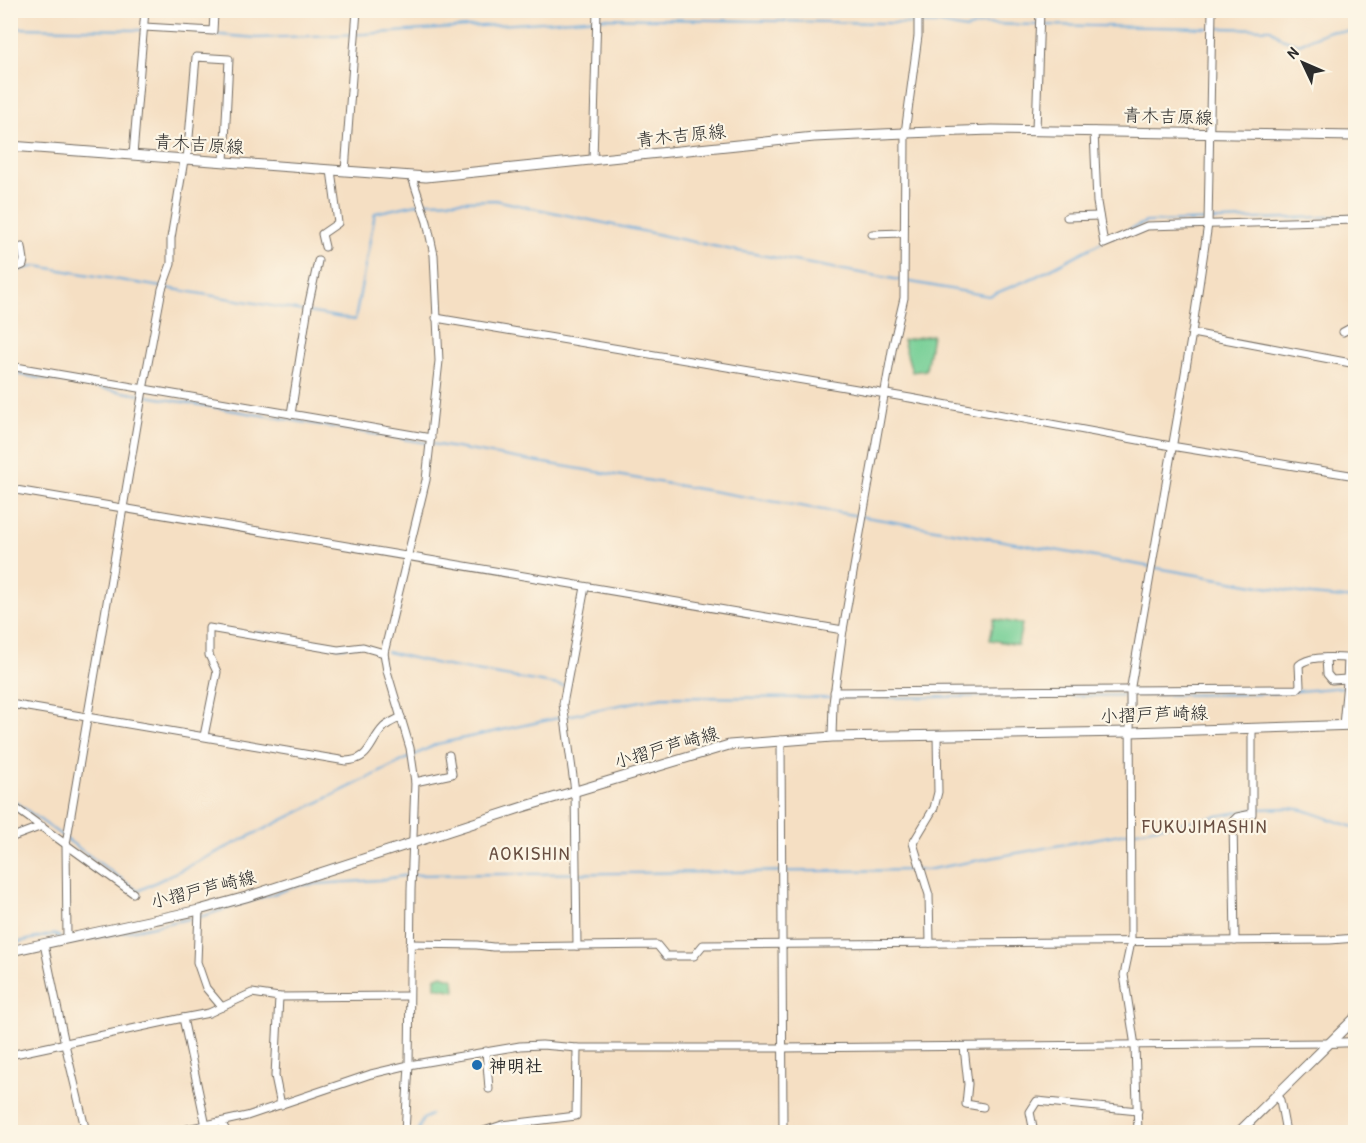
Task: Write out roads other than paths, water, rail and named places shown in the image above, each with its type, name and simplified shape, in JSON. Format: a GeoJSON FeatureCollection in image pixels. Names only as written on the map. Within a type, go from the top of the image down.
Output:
{"type":"FeatureCollection","features":[{"type":"Feature","properties":{"kind":"main road","name":"青木吉原線"},"geometry":{"type":"LineString","coordinates":[[10,146],[412,177],[814,138],[904,133],[1036,130],[1356,136]]}},
{"type":"Feature","properties":{"kind":"main road","name":"小摺戸芦崎線"},"geometry":{"type":"LineString","coordinates":[[10,951],[199,910],[246,897],[413,842],[729,745],[832,737],[1130,732],[1356,725]]}},
{"type":"Feature","properties":{"kind":"main road"},"geometry":{"type":"LineString","coordinates":[[1239,1132],[1356,1017]]}},
{"type":"Feature","properties":{"kind":"street"},"geometry":{"type":"LineString","coordinates":[[133,156],[145,10]]}},
{"type":"Feature","properties":{"kind":"street"},"geometry":{"type":"LineString","coordinates":[[345,171],[357,10]]}},
{"type":"Feature","properties":{"kind":"street"},"geometry":{"type":"LineString","coordinates":[[593,161],[597,10]]}},
{"type":"Feature","properties":{"kind":"street"},"geometry":{"type":"LineString","coordinates":[[832,737],[834,692],[843,630],[903,298],[904,133],[918,36],[918,10]]}},
{"type":"Feature","properties":{"kind":"street"},"geometry":{"type":"LineString","coordinates":[[1036,130],[1040,10]]}},
{"type":"Feature","properties":{"kind":"street"},"geometry":{"type":"LineString","coordinates":[[1138,1132],[1135,1046],[1125,975],[1131,942],[1130,692],[1192,333],[1208,224],[1212,10]]}},
{"type":"Feature","properties":{"kind":"street"},"geometry":{"type":"LineString","coordinates":[[144,27],[213,31],[214,14]]}},
{"type":"Feature","properties":{"kind":"street"},"geometry":{"type":"LineString","coordinates":[[67,938],[66,844],[162,289],[171,264],[171,238],[185,160],[196,57],[229,59],[224,162]]}},
{"type":"Feature","properties":{"kind":"street"},"geometry":{"type":"LineString","coordinates":[[1094,131],[1099,216],[1104,244],[1147,226],[1356,220]]}},
{"type":"Feature","properties":{"kind":"street"},"geometry":{"type":"LineString","coordinates":[[325,247],[322,234],[338,224],[331,170]]}},
{"type":"Feature","properties":{"kind":"street"},"geometry":{"type":"LineString","coordinates":[[405,1132],[415,782],[410,748],[384,653],[426,480],[439,361],[434,255],[427,222],[412,177]]}},
{"type":"Feature","properties":{"kind":"street"},"geometry":{"type":"LineString","coordinates":[[1067,217],[1099,216]]}},
{"type":"Feature","properties":{"kind":"street"},"geometry":{"type":"LineString","coordinates":[[872,234],[903,233]]}},
{"type":"Feature","properties":{"kind":"street"},"geometry":{"type":"LineString","coordinates":[[10,264],[18,267],[23,265],[22,247]]}},
{"type":"Feature","properties":{"kind":"street"},"geometry":{"type":"LineString","coordinates":[[291,414],[318,261]]}},
{"type":"Feature","properties":{"kind":"street"},"geometry":{"type":"LineString","coordinates":[[436,318],[1356,476]]}},
{"type":"Feature","properties":{"kind":"street"},"geometry":{"type":"LineString","coordinates":[[1343,332],[1356,325]]}},
{"type":"Feature","properties":{"kind":"street"},"geometry":{"type":"LineString","coordinates":[[1192,333],[1356,364]]}},
{"type":"Feature","properties":{"kind":"street"},"geometry":{"type":"LineString","coordinates":[[10,366],[431,438]]}},
{"type":"Feature","properties":{"kind":"street"},"geometry":{"type":"LineString","coordinates":[[10,489],[843,630]]}},
{"type":"Feature","properties":{"kind":"street"},"geometry":{"type":"LineString","coordinates":[[577,946],[576,791],[563,704],[585,587]]}},
{"type":"Feature","properties":{"kind":"street"},"geometry":{"type":"LineString","coordinates":[[204,736],[217,672],[208,655],[209,628],[338,650],[363,647],[384,653]]}},
{"type":"Feature","properties":{"kind":"street"},"geometry":{"type":"LineString","coordinates":[[834,692],[1130,692],[1297,689],[1300,686],[1299,665],[1303,662],[1326,658],[1348,658],[1343,725]]}},
{"type":"Feature","properties":{"kind":"street"},"geometry":{"type":"LineString","coordinates":[[1326,658],[1327,675],[1332,680],[1356,680]]}},
{"type":"Feature","properties":{"kind":"street"},"geometry":{"type":"LineString","coordinates":[[10,704],[346,761],[357,760],[365,755],[384,727],[401,717]]}},
{"type":"Feature","properties":{"kind":"street"},"geometry":{"type":"LineString","coordinates":[[1235,941],[1233,820],[1252,814],[1252,728]]}},
{"type":"Feature","properties":{"kind":"street"},"geometry":{"type":"LineString","coordinates":[[930,943],[929,895],[913,843],[934,808],[938,792],[937,736]]}},
{"type":"Feature","properties":{"kind":"street"},"geometry":{"type":"LineString","coordinates":[[781,740],[783,1132]]}},
{"type":"Feature","properties":{"kind":"street"},"geometry":{"type":"LineString","coordinates":[[415,782],[452,774],[449,755]]}},
{"type":"Feature","properties":{"kind":"street"},"geometry":{"type":"LineString","coordinates":[[10,804],[133,892]]}},
{"type":"Feature","properties":{"kind":"street"},"geometry":{"type":"LineString","coordinates":[[10,838],[42,826]]}},
{"type":"Feature","properties":{"kind":"street"},"geometry":{"type":"LineString","coordinates":[[199,910],[197,962],[206,988],[222,1007]]}},
{"type":"Feature","properties":{"kind":"street"},"geometry":{"type":"LineString","coordinates":[[410,944],[493,947],[657,945],[666,956],[694,956],[703,945],[1356,938]]}},
{"type":"Feature","properties":{"kind":"street"},"geometry":{"type":"LineString","coordinates":[[44,944],[65,1044],[87,1132]]}},
{"type":"Feature","properties":{"kind":"street"},"geometry":{"type":"LineString","coordinates":[[10,1055],[208,1013],[252,993],[279,997],[409,996]]}},
{"type":"Feature","properties":{"kind":"street"},"geometry":{"type":"LineString","coordinates":[[279,997],[275,1076],[281,1105]]}},
{"type":"Feature","properties":{"kind":"street"},"geometry":{"type":"LineString","coordinates":[[183,1018],[206,1126]]}},
{"type":"Feature","properties":{"kind":"street"},"geometry":{"type":"LineString","coordinates":[[174,1132],[247,1116],[370,1074],[408,1065],[520,1046],[781,1048],[1356,1042]]}},
{"type":"Feature","properties":{"kind":"street"},"geometry":{"type":"LineString","coordinates":[[964,1047],[968,1084],[966,1104],[983,1107]]}},
{"type":"Feature","properties":{"kind":"street"},"geometry":{"type":"LineString","coordinates":[[481,1132],[502,1125],[576,1116],[577,1048]]}},
{"type":"Feature","properties":{"kind":"street"},"geometry":{"type":"LineString","coordinates":[[486,1051],[489,1089]]}},
{"type":"Feature","properties":{"kind":"street"},"geometry":{"type":"LineString","coordinates":[[1275,1096],[1280,1100],[1286,1132]]}},
{"type":"Feature","properties":{"kind":"street"},"geometry":{"type":"LineString","coordinates":[[1034,1132],[1030,1112],[1037,1101],[1138,1111]]}},
{"type":"Feature","properties":{"kind":"street"},"geometry":{"type":"LineString","coordinates":[[221,1122],[227,1132]]}},
{"type":"Feature","properties":{"kind":"waterway"},"geometry":{"type":"LineString","coordinates":[[197,33],[257,38],[364,34],[601,18],[940,24],[966,29],[983,24],[1209,28]]}},
{"type":"Feature","properties":{"kind":"waterway"},"geometry":{"type":"LineString","coordinates":[[10,28],[141,30]]}},
{"type":"Feature","properties":{"kind":"waterway"},"geometry":{"type":"LineString","coordinates":[[1215,28],[1271,29],[1281,38],[1299,44],[1329,31],[1356,32]]}},
{"type":"Feature","properties":{"kind":"waterway"},"geometry":{"type":"LineString","coordinates":[[18,270],[37,266],[355,320],[375,213],[426,202],[495,200],[732,250],[989,296],[1035,277],[1102,242]]}},
{"type":"Feature","properties":{"kind":"waterway"},"geometry":{"type":"LineString","coordinates":[[1113,237],[1146,222],[1356,216]]}},
{"type":"Feature","properties":{"kind":"waterway"},"geometry":{"type":"LineString","coordinates":[[10,373],[427,443]]}},
{"type":"Feature","properties":{"kind":"waterway"},"geometry":{"type":"LineString","coordinates":[[432,444],[1311,595],[1356,599]]}},
{"type":"Feature","properties":{"kind":"waterway"},"geometry":{"type":"LineString","coordinates":[[255,632],[339,647],[362,645]]}},
{"type":"Feature","properties":{"kind":"waterway"},"geometry":{"type":"LineString","coordinates":[[387,652],[447,666],[564,686]]}},
{"type":"Feature","properties":{"kind":"waterway"},"geometry":{"type":"LineString","coordinates":[[837,698],[1265,694],[1344,687]]}},
{"type":"Feature","properties":{"kind":"waterway"},"geometry":{"type":"LineString","coordinates":[[10,798],[138,891],[437,744],[663,697],[831,698]]}},
{"type":"Feature","properties":{"kind":"waterway"},"geometry":{"type":"LineString","coordinates":[[68,942],[203,916],[301,885],[379,880],[409,875],[926,870],[1255,809],[1304,810],[1356,828]]}},
{"type":"Feature","properties":{"kind":"waterway"},"geometry":{"type":"LineString","coordinates":[[10,944],[54,934],[60,937]]}},
{"type":"Feature","properties":{"kind":"waterway"},"geometry":{"type":"LineString","coordinates":[[417,1132],[423,1119],[431,1115]]}},
{"type":"Feature","properties":{"kind":"place","name":"神明社"},"geometry":{"type":"Point","coordinates":[477,1065]}},
{"type":"Feature","properties":{"kind":"district","name":"FUKUJIMASHIN"},"geometry":{"type":"Point","coordinates":[1205,825]}},
{"type":"Feature","properties":{"kind":"district","name":"AOKISHIN"},"geometry":{"type":"Point","coordinates":[530,852]}}]}
